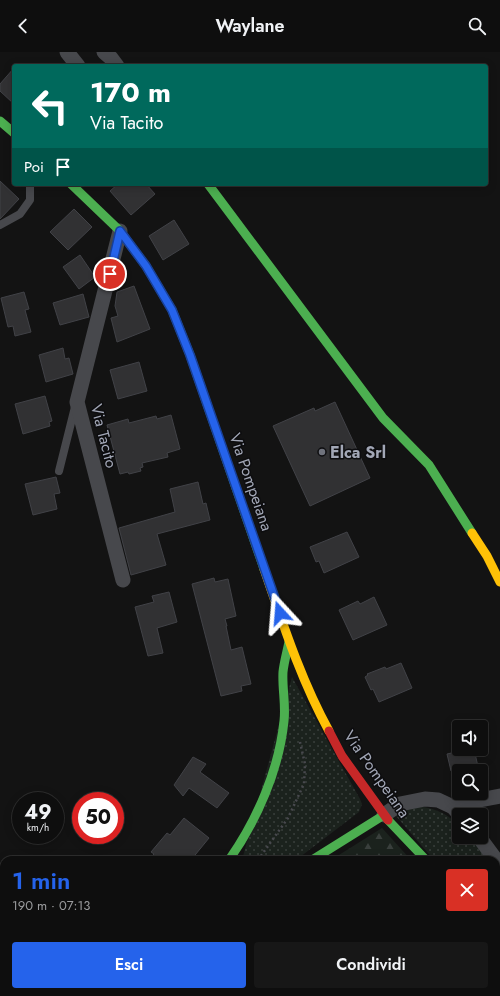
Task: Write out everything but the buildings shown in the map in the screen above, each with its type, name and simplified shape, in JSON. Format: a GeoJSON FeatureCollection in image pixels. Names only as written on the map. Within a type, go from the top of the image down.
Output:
{"type":"FeatureCollection","features":[{"type":"Feature","properties":{"kind":"street"},"geometry":{"type":"LineString","coordinates":[[67,52],[76,64]]}},
{"type":"Feature","properties":{"kind":"street"},"geometry":{"type":"LineString","coordinates":[[104,52],[116,64]]}},
{"type":"Feature","properties":{"kind":"street"},"geometry":{"type":"LineString","coordinates":[[0,121],[12,131]]}},
{"type":"Feature","properties":{"kind":"street","name":"Via Pompeiana"},"geometry":{"type":"LineString","coordinates":[[72,186],[120,231],[146,266],[172,310],[188,348],[290,642],[322,720],[342,756],[384,815],[422,856]]}},
{"type":"Feature","properties":{"kind":"street"},"geometry":{"type":"LineString","coordinates":[[209,186],[383,418],[429,465],[487,556],[500,582]]}},
{"type":"Feature","properties":{"kind":"street","name":"Via Tacito"},"geometry":{"type":"LineString","coordinates":[[120,231],[77,402],[123,580]]}},
{"type":"Feature","properties":{"kind":"street"},"geometry":{"type":"LineString","coordinates":[[232,856],[258,809],[276,762],[284,721],[284,663],[290,642]]}},
{"type":"Feature","properties":{"kind":"street"},"geometry":{"type":"LineString","coordinates":[[461,808],[469,802],[500,796]]}},
{"type":"Feature","properties":{"kind":"street"},"geometry":{"type":"LineString","coordinates":[[319,856],[368,826],[400,804],[425,799],[438,800],[452,808]]}},
{"type":"Feature","properties":{"kind":"street"},"geometry":{"type":"LineString","coordinates":[[484,844],[493,856]]}},
{"type":"Feature","properties":{"kind":"lane"},"geometry":{"type":"LineString","coordinates":[[0,225],[20,214],[24,209],[30,200],[30,186]]}},
{"type":"Feature","properties":{"kind":"lane"},"geometry":{"type":"LineString","coordinates":[[59,471],[77,402]]}},
{"type":"Feature","properties":{"kind":"path"},"geometry":{"type":"LineString","coordinates":[[261,856],[288,818],[304,784],[305,764],[301,744],[295,732],[284,721]]}},
{"type":"Feature","properties":{"kind":"green space"},"geometry":{"type":"Polygon","coordinates":[[[292,677],[362,804],[359,812],[301,856],[243,856],[292,677]]]}},
{"type":"Feature","properties":{"kind":"green space"},"geometry":{"type":"Polygon","coordinates":[[[413,806],[438,811],[452,819],[452,844],[476,844],[484,856],[431,856],[396,816],[398,808],[413,806]]]}},
{"type":"Feature","properties":{"kind":"green space"},"geometry":{"type":"Polygon","coordinates":[[[382,828],[407,856],[337,856],[382,828]]]}},
{"type":"Feature","properties":{"kind":"traffic: fast"},"geometry":{"type":"LineString","coordinates":[[0,121],[12,131]]}},
{"type":"Feature","properties":{"kind":"traffic: fast"},"geometry":{"type":"LineString","coordinates":[[73,186],[120,231],[146,266],[172,310],[190,355],[264,569]]}},
{"type":"Feature","properties":{"kind":"traffic: fast"},"geometry":{"type":"LineString","coordinates":[[209,186],[383,418],[429,465],[472,533]]}},
{"type":"Feature","properties":{"kind":"traffic: fast"},"geometry":{"type":"LineString","coordinates":[[232,856],[249,828],[265,794],[277,758],[284,721],[285,709],[283,672],[289,642]]}},
{"type":"Feature","properties":{"kind":"traffic: fast"},"geometry":{"type":"LineString","coordinates":[[318,856],[384,815]]}},
{"type":"Feature","properties":{"kind":"traffic: fast"},"geometry":{"type":"LineString","coordinates":[[388,820],[422,856]]}},
{"type":"Feature","properties":{"kind":"traffic: slow"},"geometry":{"type":"LineString","coordinates":[[472,533],[487,556],[500,582]]}},
{"type":"Feature","properties":{"kind":"traffic: slow"},"geometry":{"type":"LineString","coordinates":[[264,569],[301,672],[329,731]]}},
{"type":"Feature","properties":{"kind":"traffic: jam"},"geometry":{"type":"LineString","coordinates":[[329,731],[342,756],[388,820]]}},
{"type":"Feature","properties":{"kind":"place","name":"Elca Srl"},"geometry":{"type":"Point","coordinates":[322,452]}},
{"type":"Feature","properties":{"kind":"route"},"geometry":{"type":"LineString","coordinates":[[110,274],[120,231],[146,266],[172,310],[190,355],[280,613]]}}]}
